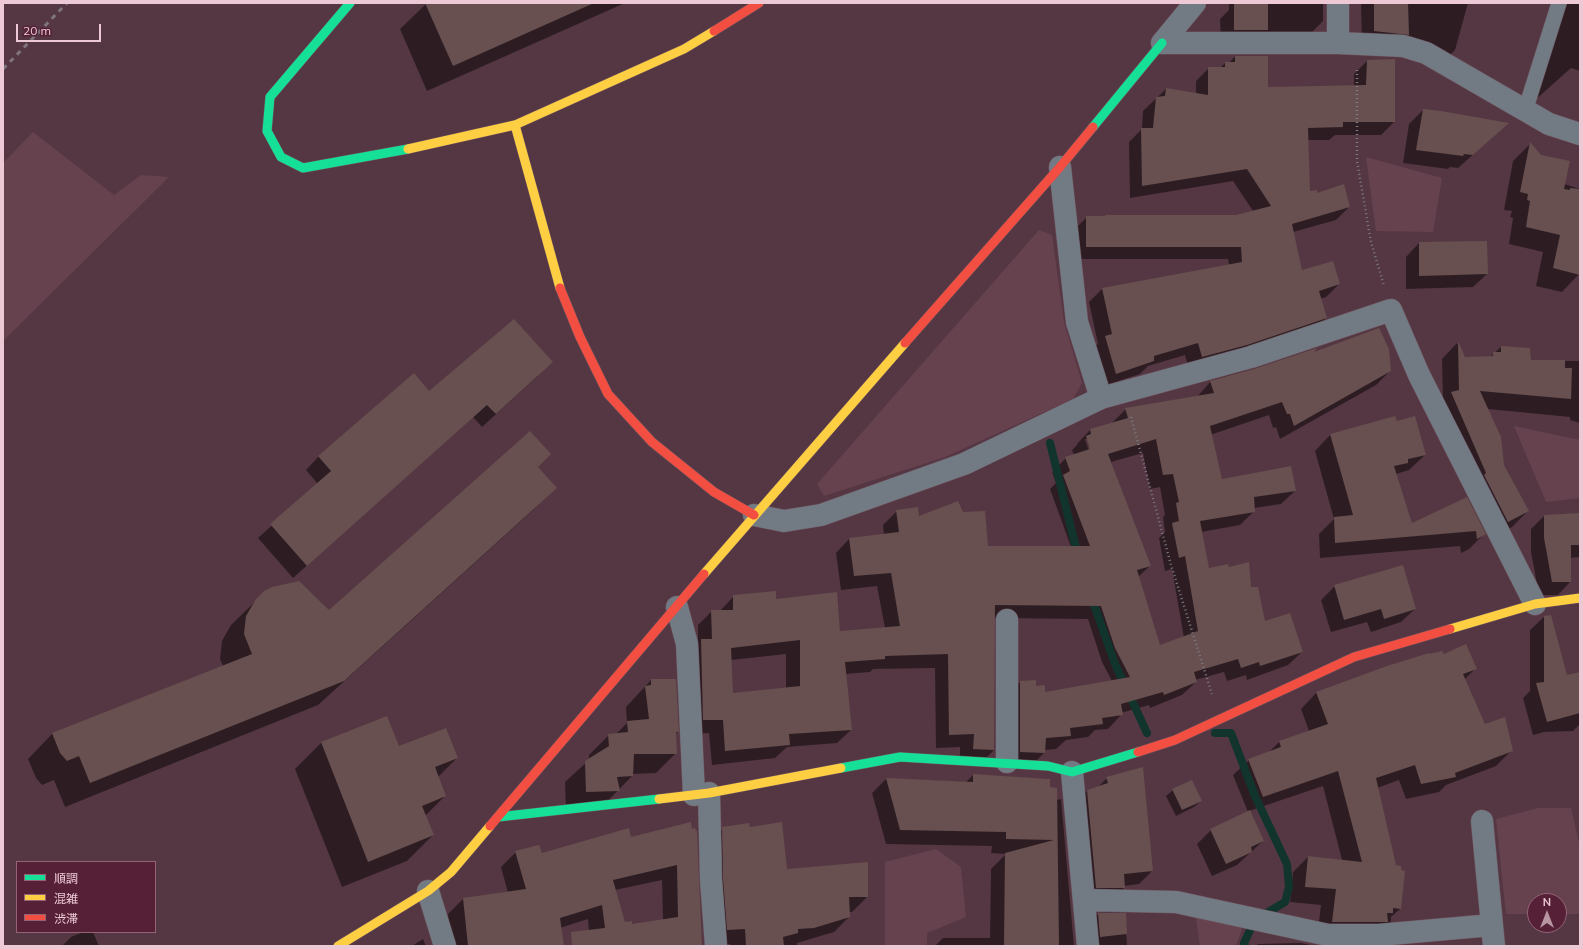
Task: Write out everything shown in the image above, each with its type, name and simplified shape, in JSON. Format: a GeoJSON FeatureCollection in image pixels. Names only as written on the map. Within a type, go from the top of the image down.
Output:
{"type":"FeatureCollection","features":[{"type":"Feature","properties":{"kind":"street"},"geometry":{"type":"LineString","coordinates":[[350,3],[270,97],[267,131],[281,157],[303,168],[394,152],[515,125],[684,49],[759,3]]}},
{"type":"Feature","properties":{"kind":"street"},"geometry":{"type":"LineString","coordinates":[[338,946],[428,891],[452,872],[754,515],[1060,167],[1195,3]]}},
{"type":"Feature","properties":{"kind":"street"},"geometry":{"type":"LineString","coordinates":[[1338,3],[1347,43]]}},
{"type":"Feature","properties":{"kind":"street"},"geometry":{"type":"LineString","coordinates":[[1162,43],[1347,43],[1403,46],[1426,53],[1549,124],[1580,134]]}},
{"type":"Feature","properties":{"kind":"street"},"geometry":{"type":"LineString","coordinates":[[515,125],[561,290],[580,336],[608,394],[652,442],[714,492],[754,515],[784,520],[821,515],[964,464],[1101,398],[1251,357],[1391,310],[1419,375],[1535,604]]}},
{"type":"Feature","properties":{"kind":"street"},"geometry":{"type":"LineString","coordinates":[[1060,167],[1077,322],[1101,398]]}},
{"type":"Feature","properties":{"kind":"street"},"geometry":{"type":"LineString","coordinates":[[498,817],[701,794],[900,757],[1007,762],[1048,766],[1072,772],[1175,740],[1354,657],[1535,604],[1580,598]]}},
{"type":"Feature","properties":{"kind":"street"},"geometry":{"type":"LineString","coordinates":[[677,607],[687,644],[701,794],[711,880],[716,946]]}},
{"type":"Feature","properties":{"kind":"street"},"geometry":{"type":"LineString","coordinates":[[1007,620],[1007,762]]}},
{"type":"Feature","properties":{"kind":"street"},"geometry":{"type":"LineString","coordinates":[[1072,772],[1088,946]]}},
{"type":"Feature","properties":{"kind":"street"},"geometry":{"type":"LineString","coordinates":[[1084,900],[1176,902],[1328,935],[1493,936],[1482,821]]}},
{"type":"Feature","properties":{"kind":"street"},"geometry":{"type":"LineString","coordinates":[[428,891],[445,946]]}},
{"type":"Feature","properties":{"kind":"lane"},"geometry":{"type":"LineString","coordinates":[[1525,111],[1559,3]]}},
{"type":"Feature","properties":{"kind":"path"},"geometry":{"type":"LineString","coordinates":[[1347,43],[1357,162],[1371,242],[1391,310]]}},
{"type":"Feature","properties":{"kind":"path"},"geometry":{"type":"LineString","coordinates":[[1124,391],[1171,565],[1220,719]]}},
{"type":"Feature","properties":{"kind":"shaded area"},"geometry":{"type":"Polygon","coordinates":[[[33,132],[114,195],[141,175],[169,177],[3,341],[3,163],[33,132]]]}},
{"type":"Feature","properties":{"kind":"shaded area"},"geometry":{"type":"Polygon","coordinates":[[[1366,157],[1442,178],[1433,232],[1376,231],[1366,157]]]}},
{"type":"Feature","properties":{"kind":"shaded area"},"geometry":{"type":"Polygon","coordinates":[[[1039,230],[1052,235],[1064,322],[1082,383],[1073,399],[945,457],[824,496],[817,484],[1039,230]]]}},
{"type":"Feature","properties":{"kind":"shaded area"},"geometry":{"type":"Polygon","coordinates":[[[1514,426],[1580,440],[1580,498],[1546,502],[1514,426]]]}},
{"type":"Feature","properties":{"kind":"shaded area"},"geometry":{"type":"Polygon","coordinates":[[[1538,808],[1571,808],[1580,847],[1580,914],[1567,914],[1567,893],[1527,893],[1527,914],[1506,914],[1496,819],[1538,808]]]}},
{"type":"Feature","properties":{"kind":"shaded area"},"geometry":{"type":"Polygon","coordinates":[[[936,849],[961,867],[966,917],[927,933],[927,946],[885,946],[885,862],[936,849]]]}},
{"type":"Feature","properties":{"kind":"shaded area"},"geometry":{"type":"Polygon","coordinates":[[[1195,911],[1244,923],[1236,946],[1200,946],[1195,911]]]}},
{"type":"Feature","properties":{"kind":"building"},"geometry":{"type":"Polygon","coordinates":[[[425,3],[594,3],[453,66],[425,3]]]}},
{"type":"Feature","properties":{"kind":"building"},"geometry":{"type":"Polygon","coordinates":[[[1268,3],[1268,30],[1234,30],[1234,4],[1268,3]]]}},
{"type":"Feature","properties":{"kind":"building"},"geometry":{"type":"Polygon","coordinates":[[[1374,3],[1408,3],[1409,35],[1374,31],[1374,3]]]}},
{"type":"Feature","properties":{"kind":"building"},"geometry":{"type":"Polygon","coordinates":[[[1235,56],[1268,56],[1268,87],[1366,85],[1367,60],[1395,59],[1395,122],[1343,122],[1343,127],[1308,128],[1310,191],[1317,190],[1317,193],[1344,184],[1350,207],[1292,224],[1302,270],[1333,261],[1340,284],[1319,291],[1327,318],[1247,345],[1202,357],[1198,343],[1154,356],[1154,361],[1116,374],[1105,336],[1112,334],[1102,288],[1242,262],[1241,247],[1086,247],[1086,216],[1236,215],[1271,206],[1247,169],[1142,186],[1141,128],[1153,128],[1156,97],[1165,96],[1166,88],[1208,95],[1208,67],[1225,67],[1225,62],[1235,62],[1235,56]]]}},
{"type":"Feature","properties":{"kind":"building"},"geometry":{"type":"Polygon","coordinates":[[[1423,109],[1509,123],[1473,155],[1464,154],[1463,156],[1416,150],[1423,109]]]}},
{"type":"Feature","properties":{"kind":"building"},"geometry":{"type":"Polygon","coordinates":[[[1530,142],[1541,155],[1570,161],[1564,189],[1580,189],[1580,275],[1553,268],[1560,235],[1526,227],[1530,201],[1527,200],[1528,194],[1520,192],[1530,142]]]}},
{"type":"Feature","properties":{"kind":"building"},"geometry":{"type":"Polygon","coordinates":[[[1487,241],[1488,274],[1419,276],[1419,242],[1487,241]]]}},
{"type":"Feature","properties":{"kind":"building"},"geometry":{"type":"Polygon","coordinates":[[[514,319],[553,362],[496,414],[487,405],[307,566],[270,524],[331,471],[318,456],[414,373],[429,391],[514,319]]]}},
{"type":"Feature","properties":{"kind":"building"},"geometry":{"type":"Polygon","coordinates":[[[1379,328],[1389,349],[1391,371],[1294,426],[1290,414],[1287,414],[1282,402],[1210,426],[1222,479],[1291,466],[1296,491],[1254,497],[1255,512],[1200,521],[1209,568],[1228,564],[1229,567],[1249,562],[1251,587],[1258,587],[1265,621],[1290,613],[1303,652],[1260,666],[1259,662],[1241,668],[1238,659],[1194,672],[1197,682],[1164,695],[1163,692],[1121,704],[1123,715],[1102,718],[1103,724],[1070,728],[1071,736],[1046,738],[1045,753],[1020,752],[1020,681],[1036,680],[1036,686],[1045,685],[1045,692],[1130,677],[1115,648],[1101,606],[995,605],[994,750],[973,749],[974,734],[949,735],[948,654],[885,656],[885,659],[845,662],[852,730],[789,734],[790,745],[725,751],[723,720],[703,720],[701,639],[712,639],[711,610],[733,610],[733,595],[776,591],[776,599],[837,592],[840,631],[900,626],[891,573],[854,576],[849,538],[899,532],[896,510],[918,507],[919,516],[958,501],[963,512],[985,511],[988,546],[1090,546],[1063,475],[1070,471],[1065,457],[1090,449],[1086,436],[1091,434],[1090,429],[1128,418],[1125,408],[1214,393],[1210,381],[1254,369],[1317,348],[1314,352],[1379,328]],[[1156,439],[1108,454],[1151,566],[1137,570],[1160,645],[1198,631],[1185,556],[1179,558],[1172,523],[1179,521],[1176,503],[1179,502],[1173,474],[1163,475],[1156,439]],[[800,640],[731,648],[733,693],[800,686],[800,640]]]}},
{"type":"Feature","properties":{"kind":"building"},"geometry":{"type":"Polygon","coordinates":[[[1458,341],[1465,357],[1493,356],[1493,352],[1501,352],[1501,346],[1530,348],[1531,360],[1565,360],[1565,368],[1572,368],[1571,399],[1480,391],[1501,437],[1504,465],[1529,511],[1508,522],[1484,475],[1486,473],[1451,392],[1459,390],[1458,341]]]}},
{"type":"Feature","properties":{"kind":"building"},"geometry":{"type":"Polygon","coordinates":[[[1395,416],[1397,421],[1415,416],[1426,455],[1408,459],[1408,463],[1394,466],[1412,523],[1467,497],[1486,534],[1477,539],[1476,531],[1335,543],[1334,517],[1353,515],[1330,434],[1395,416]]]}},
{"type":"Feature","properties":{"kind":"building"},"geometry":{"type":"Polygon","coordinates":[[[530,431],[551,454],[538,467],[557,488],[344,681],[90,783],[79,756],[67,761],[60,753],[52,733],[252,654],[244,634],[246,616],[256,599],[264,591],[272,587],[299,581],[329,610],[530,431]]]}},
{"type":"Feature","properties":{"kind":"building"},"geometry":{"type":"Polygon","coordinates":[[[1580,513],[1580,545],[1571,545],[1571,582],[1552,582],[1544,538],[1544,515],[1580,513]]]}},
{"type":"Feature","properties":{"kind":"building"},"geometry":{"type":"Polygon","coordinates":[[[1403,565],[1416,609],[1384,619],[1381,609],[1344,620],[1334,585],[1403,565]]]}},
{"type":"Feature","properties":{"kind":"building"},"geometry":{"type":"Polygon","coordinates":[[[1551,615],[1567,675],[1580,672],[1580,713],[1547,722],[1536,683],[1544,682],[1544,616],[1551,615]]]}},
{"type":"Feature","properties":{"kind":"building"},"geometry":{"type":"Polygon","coordinates":[[[1466,644],[1477,669],[1463,674],[1485,724],[1505,717],[1513,751],[1455,773],[1456,777],[1421,784],[1415,765],[1376,778],[1396,865],[1401,866],[1401,870],[1405,871],[1401,909],[1393,908],[1393,913],[1387,913],[1388,922],[1332,922],[1336,889],[1305,887],[1308,856],[1362,862],[1338,771],[1263,797],[1248,759],[1281,747],[1279,741],[1328,724],[1316,692],[1387,666],[1429,653],[1442,651],[1444,654],[1466,644]]]}},
{"type":"Feature","properties":{"kind":"building"},"geometry":{"type":"Polygon","coordinates":[[[651,679],[676,679],[679,732],[676,732],[677,754],[634,754],[633,776],[617,777],[620,791],[586,792],[585,761],[609,746],[608,734],[628,732],[627,721],[649,719],[645,686],[651,685],[651,679]]]}},
{"type":"Feature","properties":{"kind":"building"},"geometry":{"type":"Polygon","coordinates":[[[387,716],[399,746],[446,728],[458,758],[435,767],[446,796],[422,806],[434,835],[368,862],[321,742],[387,716]]]}},
{"type":"Feature","properties":{"kind":"building"},"geometry":{"type":"Polygon","coordinates":[[[1143,767],[1153,871],[1124,874],[1125,888],[1096,888],[1087,790],[1108,783],[1106,777],[1143,767]]]}},
{"type":"Feature","properties":{"kind":"building"},"geometry":{"type":"Polygon","coordinates":[[[973,774],[1050,779],[1050,787],[1057,788],[1059,946],[1004,946],[1005,853],[1054,840],[1006,839],[1006,832],[900,830],[886,778],[973,782],[973,774]]]}},
{"type":"Feature","properties":{"kind":"building"},"geometry":{"type":"Polygon","coordinates":[[[1192,780],[1202,801],[1182,810],[1172,789],[1192,780]]]}},
{"type":"Feature","properties":{"kind":"building"},"geometry":{"type":"Polygon","coordinates":[[[1250,810],[1264,841],[1251,847],[1252,852],[1226,864],[1210,829],[1250,810]]]}},
{"type":"Feature","properties":{"kind":"building"},"geometry":{"type":"Polygon","coordinates":[[[691,822],[692,829],[695,828],[696,831],[697,830],[702,946],[572,946],[571,932],[605,928],[602,905],[560,918],[564,946],[468,946],[463,898],[526,889],[515,851],[539,845],[542,853],[629,828],[631,837],[691,822]],[[677,865],[613,880],[625,922],[632,921],[632,924],[678,917],[677,865]]]}},
{"type":"Feature","properties":{"kind":"building"},"geometry":{"type":"Polygon","coordinates":[[[782,822],[787,869],[868,862],[868,897],[849,897],[850,917],[814,928],[798,929],[798,933],[783,937],[784,946],[746,946],[745,929],[727,930],[723,879],[722,827],[749,823],[750,827],[782,822]]]}},
{"type":"Feature","properties":{"kind":"building"},"geometry":{"type":"Polygon","coordinates":[[[1098,913],[1126,913],[1127,934],[1100,937],[1098,913]]]}},
{"type":"Feature","properties":{"kind":"waterway"},"geometry":{"type":"LineString","coordinates":[[1050,443],[1078,556]]}},
{"type":"Feature","properties":{"kind":"waterway"},"geometry":{"type":"LineString","coordinates":[[1091,596],[1115,664],[1147,733]]}},
{"type":"Feature","properties":{"kind":"waterway"},"geometry":{"type":"LineString","coordinates":[[1215,733],[1231,733],[1255,796],[1287,864],[1289,887],[1285,902],[1265,914]]}},
{"type":"Feature","properties":{"kind":"waterway"},"geometry":{"type":"LineString","coordinates":[[1245,946],[1244,943],[1252,926]]}},
{"type":"Feature","properties":{"kind":"railway"},"geometry":{"type":"LineString","coordinates":[[3,69],[67,3]]}},
{"type":"Feature","properties":{"kind":"traffic: fast"},"geometry":{"type":"LineString","coordinates":[[350,3],[270,97],[267,131],[281,157],[303,168],[408,149]]}},
{"type":"Feature","properties":{"kind":"traffic: fast"},"geometry":{"type":"LineString","coordinates":[[1093,127],[1162,43]]}},
{"type":"Feature","properties":{"kind":"traffic: fast"},"geometry":{"type":"LineString","coordinates":[[841,768],[900,757],[1048,766],[1072,772],[1138,752]]}},
{"type":"Feature","properties":{"kind":"traffic: fast"},"geometry":{"type":"LineString","coordinates":[[498,817],[659,799]]}},
{"type":"Feature","properties":{"kind":"traffic: slow"},"geometry":{"type":"LineString","coordinates":[[408,149],[515,125],[684,49],[714,31]]}},
{"type":"Feature","properties":{"kind":"traffic: slow"},"geometry":{"type":"LineString","coordinates":[[515,125],[560,288]]}},
{"type":"Feature","properties":{"kind":"traffic: slow"},"geometry":{"type":"LineString","coordinates":[[704,574],[905,343]]}},
{"type":"Feature","properties":{"kind":"traffic: slow"},"geometry":{"type":"LineString","coordinates":[[1450,629],[1535,604],[1580,598]]}},
{"type":"Feature","properties":{"kind":"traffic: slow"},"geometry":{"type":"LineString","coordinates":[[659,799],[709,793],[841,768]]}},
{"type":"Feature","properties":{"kind":"traffic: slow"},"geometry":{"type":"LineString","coordinates":[[338,946],[428,891],[451,872],[490,826]]}},
{"type":"Feature","properties":{"kind":"traffic: jam"},"geometry":{"type":"LineString","coordinates":[[714,31],[759,3]]}},
{"type":"Feature","properties":{"kind":"traffic: jam"},"geometry":{"type":"LineString","coordinates":[[905,343],[1060,167],[1093,127]]}},
{"type":"Feature","properties":{"kind":"traffic: jam"},"geometry":{"type":"LineString","coordinates":[[560,288],[580,337],[608,394],[652,442],[714,492],[754,515]]}},
{"type":"Feature","properties":{"kind":"traffic: jam"},"geometry":{"type":"LineString","coordinates":[[490,826],[704,574]]}},
{"type":"Feature","properties":{"kind":"traffic: jam"},"geometry":{"type":"LineString","coordinates":[[1138,752],[1175,740],[1354,657],[1450,629]]}}]}
